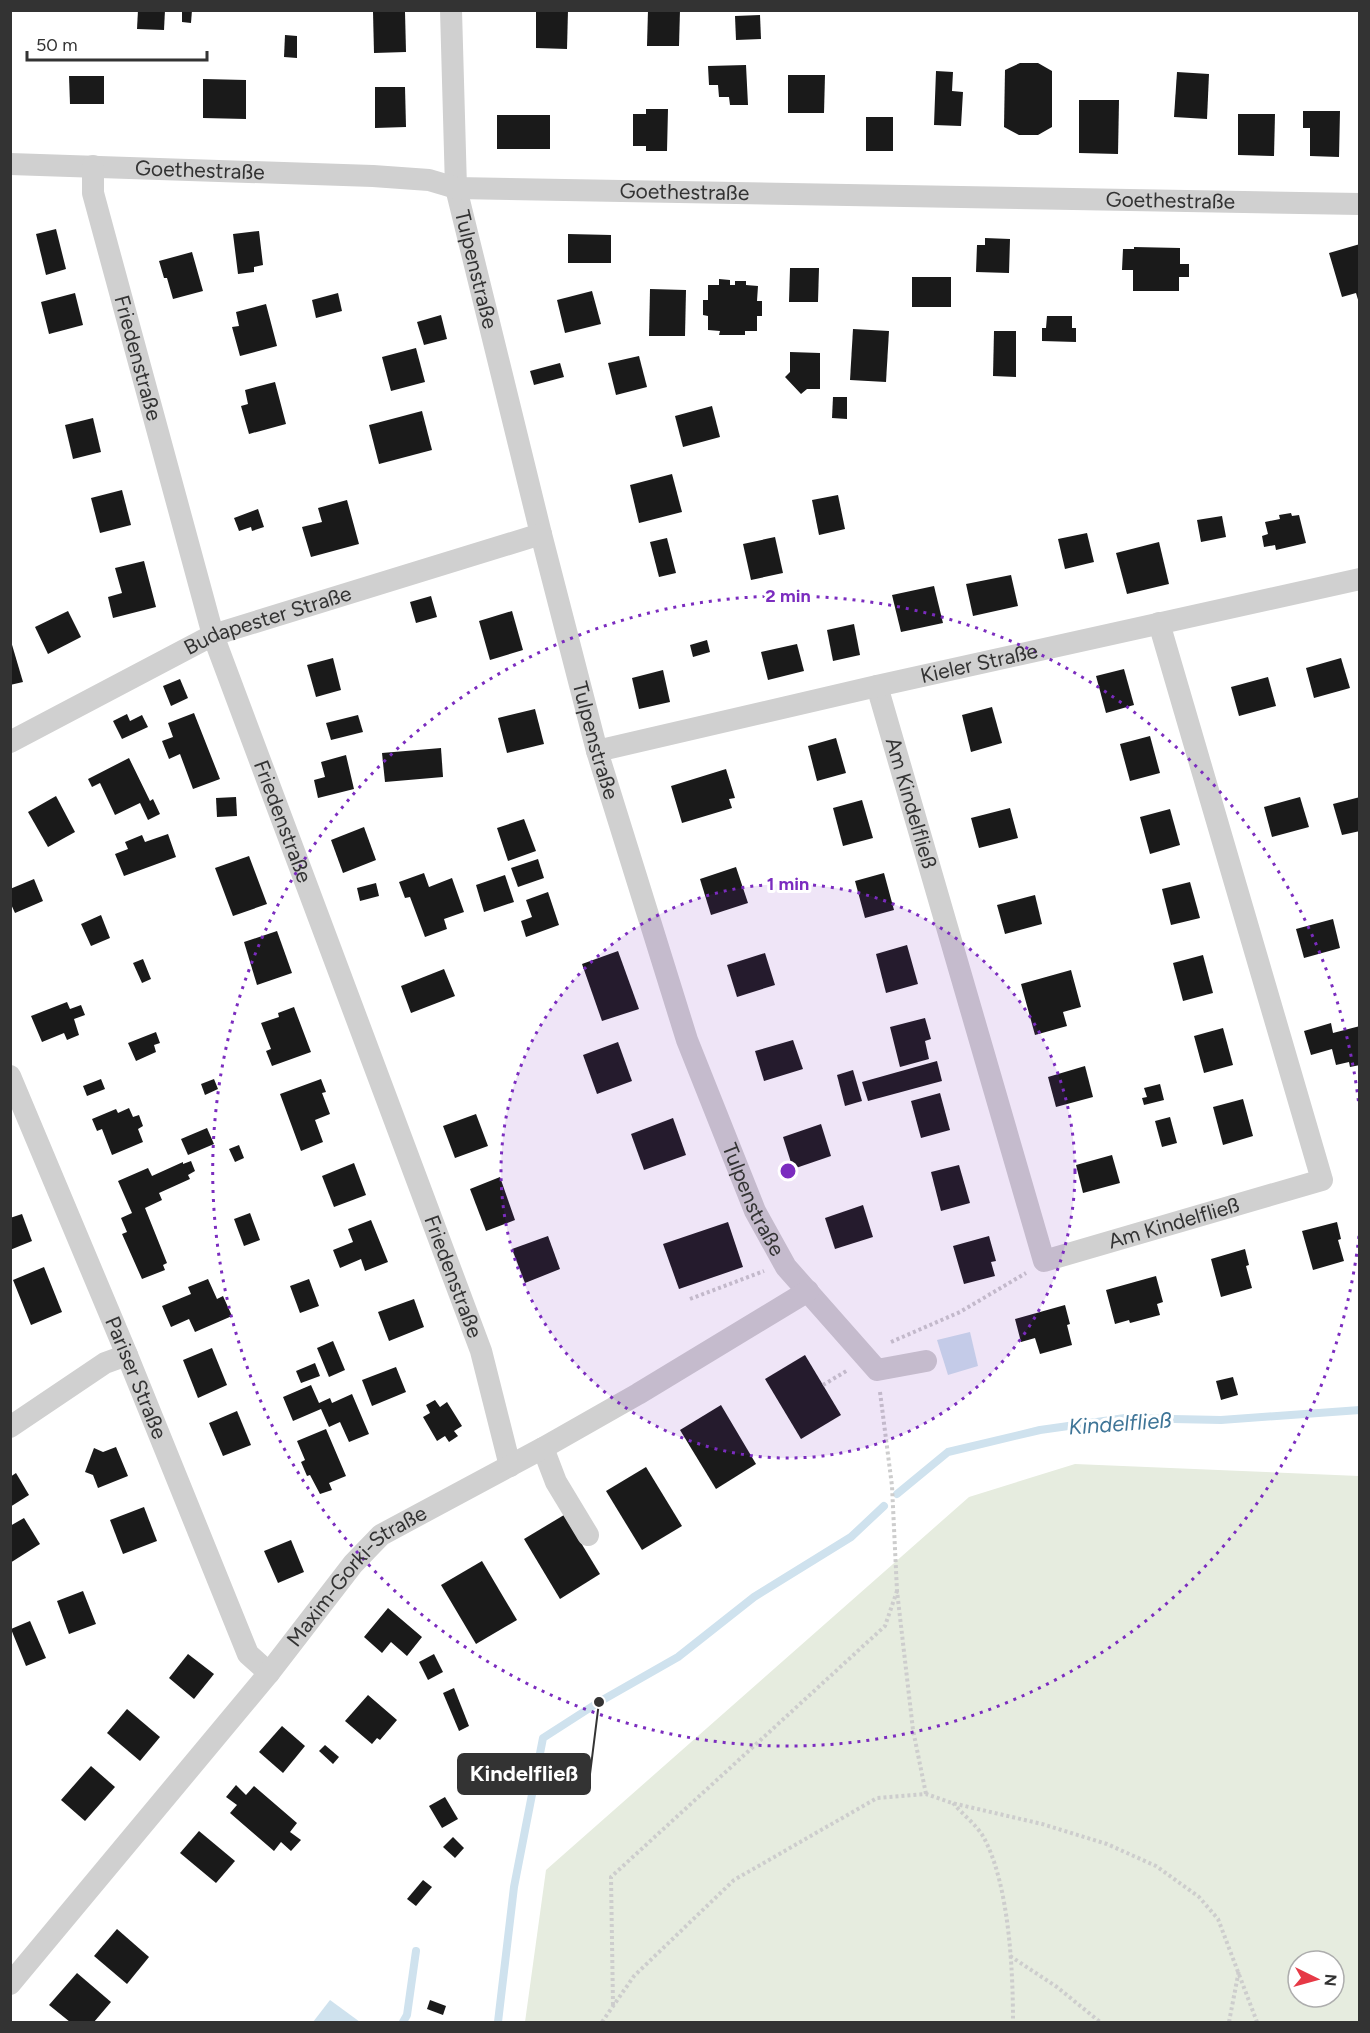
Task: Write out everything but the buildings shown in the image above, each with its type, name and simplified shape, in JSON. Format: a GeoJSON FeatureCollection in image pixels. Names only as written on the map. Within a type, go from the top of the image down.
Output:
{"type":"FeatureCollection","features":[{"type":"Feature","properties":{"kind":"street","name":"Tulpenstraße"},"geometry":{"type":"LineString","coordinates":[[451,10],[456,188],[597,751],[687,1040],[755,1210],[784,1263],[870,1362]]}},
{"type":"Feature","properties":{"kind":"street","name":"Goethestraße"},"geometry":{"type":"LineString","coordinates":[[10,164],[373,176],[429,180],[456,188],[1359,204]]}},
{"type":"Feature","properties":{"kind":"street","name":"Friedenstraße"},"geometry":{"type":"LineString","coordinates":[[93,166],[93,193],[213,635],[481,1351],[510,1466]]}},
{"type":"Feature","properties":{"kind":"street","name":"Budapester Straße"},"geometry":{"type":"LineString","coordinates":[[10,742],[213,635],[541,534]]}},
{"type":"Feature","properties":{"kind":"street","name":"Kieler Straße"},"geometry":{"type":"LineString","coordinates":[[597,751],[1359,579]]}},
{"type":"Feature","properties":{"kind":"street","name":"Am Kindelfließ"},"geometry":{"type":"LineString","coordinates":[[877,686],[1044,1261],[1322,1180],[1159,623]]}},
{"type":"Feature","properties":{"kind":"street","name":"Pariser Straße"},"geometry":{"type":"LineString","coordinates":[[10,1076],[127,1355],[248,1654],[269,1672]]}},
{"type":"Feature","properties":{"kind":"street","name":"Maxim-Gorki-Straße"},"geometry":{"type":"LineString","coordinates":[[10,1984],[269,1672],[353,1564],[381,1535],[638,1394],[808,1291]]}},
{"type":"Feature","properties":{"kind":"street"},"geometry":{"type":"LineString","coordinates":[[10,1426],[105,1363],[127,1355]]}},
{"type":"Feature","properties":{"kind":"street"},"geometry":{"type":"LineString","coordinates":[[870,1362],[926,1361]]}},
{"type":"Feature","properties":{"kind":"street"},"geometry":{"type":"LineString","coordinates":[[543,1448],[556,1482],[588,1535]]}},
{"type":"Feature","properties":{"kind":"path"},"geometry":{"type":"LineString","coordinates":[[926,1794],[913,1730],[897,1591],[892,1486],[870,1362],[960,1312],[1044,1261]]}},
{"type":"Feature","properties":{"kind":"path"},"geometry":{"type":"LineString","coordinates":[[690,1299],[784,1263]]}},
{"type":"Feature","properties":{"kind":"path"},"geometry":{"type":"LineString","coordinates":[[823,1385],[830,1381]]}},
{"type":"Feature","properties":{"kind":"path"},"geometry":{"type":"LineString","coordinates":[[614,2007],[611,1877],[885,1626],[897,1591]]}},
{"type":"Feature","properties":{"kind":"path"},"geometry":{"type":"LineString","coordinates":[[603,2022],[634,1976],[734,1880],[877,1798],[926,1794],[952,1803],[1042,1824],[1107,1844],[1156,1866],[1199,1898],[1218,1919],[1239,1969],[1257,2022]]}},
{"type":"Feature","properties":{"kind":"path"},"geometry":{"type":"LineString","coordinates":[[952,1803],[983,1836],[999,1875],[1010,1956],[1013,2022]]}},
{"type":"Feature","properties":{"kind":"path"},"geometry":{"type":"LineString","coordinates":[[1010,1956],[1057,1987],[1100,2022]]}},
{"type":"Feature","properties":{"kind":"path"},"geometry":{"type":"LineString","coordinates":[[1229,2022],[1239,1969]]}},
{"type":"Feature","properties":{"kind":"shaded area"},"geometry":{"type":"Polygon","coordinates":[[[1075,1464],[1359,1476],[1359,2022],[525,2022],[546,1870],[969,1497],[1075,1464]]]}},
{"type":"Feature","properties":{"kind":"water"},"geometry":{"type":"Polygon","coordinates":[[[970,1332],[978,1366],[948,1375],[937,1340],[970,1332]]]}},
{"type":"Feature","properties":{"kind":"water"},"geometry":{"type":"Polygon","coordinates":[[[330,2000],[360,2022],[313,2022],[330,2000]]]}},
{"type":"Feature","properties":{"kind":"waterway","name":"Kindelfließ"},"geometry":{"type":"LineString","coordinates":[[897,1494],[948,1452],[1040,1430],[1125,1418],[1221,1420],[1360,1410]]}},
{"type":"Feature","properties":{"kind":"waterway","name":"Kindelfließ"},"geometry":{"type":"LineString","coordinates":[[498,2022],[514,1887],[543,1738],[599,1702],[678,1657],[754,1597],[851,1537],[884,1506]]}},
{"type":"Feature","properties":{"kind":"waterway","name":"Kindelfließ"},"geometry":{"type":"LineString","coordinates":[[403,2022],[407,2015],[416,1951]]}},
{"type":"Feature","properties":{"kind":"place","name":"Kindelfließ"},"geometry":{"type":"Point","coordinates":[599,1702]}}]}
